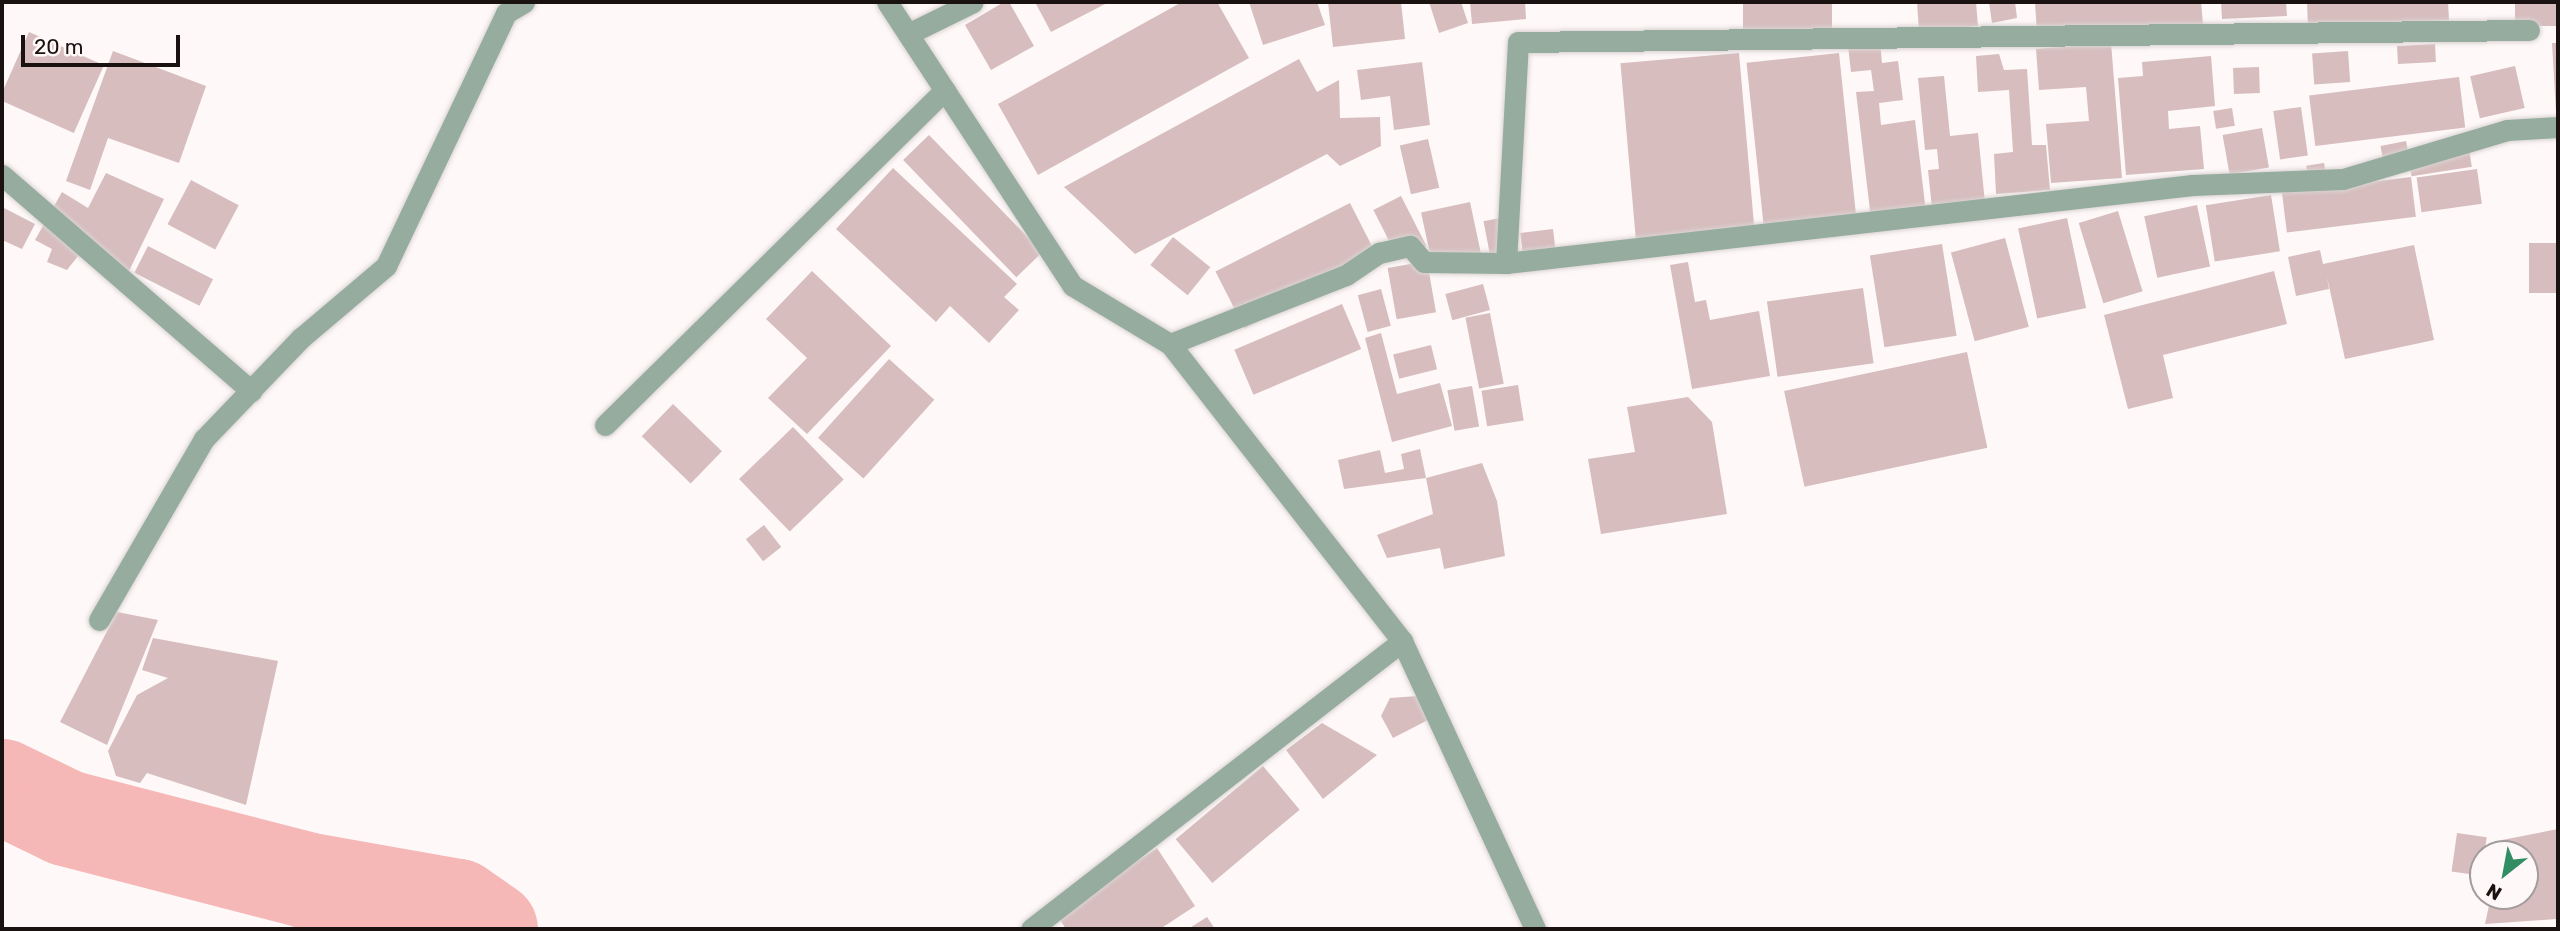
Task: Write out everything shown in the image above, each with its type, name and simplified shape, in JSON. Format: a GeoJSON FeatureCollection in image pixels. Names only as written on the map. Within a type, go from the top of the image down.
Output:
{"type":"FeatureCollection","features":[{"type":"Feature","properties":{"kind":"street"},"geometry":{"type":"LineString","coordinates":[[99,620],[204,439],[301,338],[386,266],[506,13],[524,2]]}},
{"type":"Feature","properties":{"kind":"street"},"geometry":{"type":"LineString","coordinates":[[887,2],[1073,286],[1170,344],[1402,642],[1535,929]]}},
{"type":"Feature","properties":{"kind":"street"},"geometry":{"type":"LineString","coordinates":[[908,34],[972,2]]}},
{"type":"Feature","properties":{"kind":"street"},"geometry":{"type":"LineString","coordinates":[[1506,263],[1518,42],[2529,30]]}},
{"type":"Feature","properties":{"kind":"street"},"geometry":{"type":"LineString","coordinates":[[606,425],[945,90]]}},
{"type":"Feature","properties":{"kind":"street"},"geometry":{"type":"LineString","coordinates":[[1170,344],[1346,275],[1378,253],[1410,246],[1424,262],[1506,263],[2193,185],[2343,179],[2507,130],[2558,127]]}},
{"type":"Feature","properties":{"kind":"street"},"geometry":{"type":"LineString","coordinates":[[2,175],[251,391]]}},
{"type":"Feature","properties":{"kind":"street"},"geometry":{"type":"LineString","coordinates":[[1031,929],[1402,642]]}},
{"type":"Feature","properties":{"kind":"building"},"geometry":{"type":"Polygon","coordinates":[[[1004,2],[1009,2],[1034,46],[991,70],[965,25],[1004,2]]]}},
{"type":"Feature","properties":{"kind":"building"},"geometry":{"type":"Polygon","coordinates":[[[1035,2],[1109,2],[1051,32],[1035,2]]]}},
{"type":"Feature","properties":{"kind":"building"},"geometry":{"type":"Polygon","coordinates":[[[1182,2],[1217,2],[1249,58],[1038,175],[998,104],[1182,2]]]}},
{"type":"Feature","properties":{"kind":"building"},"geometry":{"type":"Polygon","coordinates":[[[1249,2],[1317,2],[1325,25],[1263,45],[1249,2]]]}},
{"type":"Feature","properties":{"kind":"building"},"geometry":{"type":"Polygon","coordinates":[[[1328,2],[1401,2],[1405,39],[1333,47],[1328,2]]]}},
{"type":"Feature","properties":{"kind":"building"},"geometry":{"type":"Polygon","coordinates":[[[1429,2],[1461,2],[1468,23],[1439,33],[1429,2]]]}},
{"type":"Feature","properties":{"kind":"building"},"geometry":{"type":"Polygon","coordinates":[[[1470,2],[1525,2],[1526,19],[1472,24],[1470,2]]]}},
{"type":"Feature","properties":{"kind":"building"},"geometry":{"type":"Polygon","coordinates":[[[1743,2],[1832,2],[1832,33],[1743,33],[1743,2]]]}},
{"type":"Feature","properties":{"kind":"building"},"geometry":{"type":"Polygon","coordinates":[[[1917,2],[1976,2],[1978,26],[1919,31],[1917,2]]]}},
{"type":"Feature","properties":{"kind":"building"},"geometry":{"type":"Polygon","coordinates":[[[1989,2],[2015,2],[2017,18],[1992,23],[1989,2]]]}},
{"type":"Feature","properties":{"kind":"building"},"geometry":{"type":"Polygon","coordinates":[[[2035,2],[2201,2],[2203,24],[2037,34],[2035,2]]]}},
{"type":"Feature","properties":{"kind":"building"},"geometry":{"type":"Polygon","coordinates":[[[2221,2],[2286,2],[2287,16],[2222,19],[2221,2]]]}},
{"type":"Feature","properties":{"kind":"building"},"geometry":{"type":"Polygon","coordinates":[[[2307,2],[2448,2],[2449,20],[2308,27],[2307,2]]]}},
{"type":"Feature","properties":{"kind":"building"},"geometry":{"type":"Polygon","coordinates":[[[2515,2],[2558,2],[2558,26],[2515,26],[2515,2]]]}},
{"type":"Feature","properties":{"kind":"building"},"geometry":{"type":"Polygon","coordinates":[[[29,32],[104,65],[74,133],[2,101],[2,93],[29,32]]]}},
{"type":"Feature","properties":{"kind":"building"},"geometry":{"type":"Polygon","coordinates":[[[1880,42],[1882,63],[1898,61],[1903,100],[1879,103],[1881,125],[1915,120],[1926,212],[1871,219],[1856,92],[1874,91],[1871,70],[1851,72],[1848,46],[1880,42]]]}},
{"type":"Feature","properties":{"kind":"building"},"geometry":{"type":"Polygon","coordinates":[[[2111,43],[2122,178],[2051,183],[2046,124],[2089,121],[2086,87],[2039,90],[2036,49],[2111,43]]]}},
{"type":"Feature","properties":{"kind":"building"},"geometry":{"type":"Polygon","coordinates":[[[2552,43],[2558,43],[2558,112],[2556,112],[2552,43]]]}},
{"type":"Feature","properties":{"kind":"building"},"geometry":{"type":"Polygon","coordinates":[[[2435,44],[2436,62],[2398,64],[2397,46],[2435,44]]]}},
{"type":"Feature","properties":{"kind":"building"},"geometry":{"type":"Polygon","coordinates":[[[113,51],[206,86],[179,163],[108,138],[90,190],[66,181],[113,51]]]}},
{"type":"Feature","properties":{"kind":"building"},"geometry":{"type":"Polygon","coordinates":[[[2348,51],[2350,82],[2314,84],[2312,54],[2348,51]]]}},
{"type":"Feature","properties":{"kind":"building"},"geometry":{"type":"Polygon","coordinates":[[[1739,53],[1755,230],[1636,241],[1620,63],[1739,53]]]}},
{"type":"Feature","properties":{"kind":"building"},"geometry":{"type":"Polygon","coordinates":[[[1839,53],[1857,221],[1764,231],[1747,63],[1839,53]]]}},
{"type":"Feature","properties":{"kind":"building"},"geometry":{"type":"Polygon","coordinates":[[[1999,54],[2004,70],[2027,69],[2032,145],[2046,145],[2050,190],[1996,194],[1994,154],[2013,152],[2009,90],[1978,92],[1976,56],[1999,54]]]}},
{"type":"Feature","properties":{"kind":"building"},"geometry":{"type":"Polygon","coordinates":[[[2211,56],[2215,106],[2168,111],[2169,129],[2200,126],[2204,169],[2126,175],[2118,78],[2143,76],[2142,62],[2211,56]]]}},
{"type":"Feature","properties":{"kind":"building"},"geometry":{"type":"Polygon","coordinates":[[[1299,59],[1317,92],[1339,80],[1340,118],[1380,117],[1381,146],[1340,166],[1327,154],[1135,254],[1064,187],[1299,59]]]}},
{"type":"Feature","properties":{"kind":"building"},"geometry":{"type":"Polygon","coordinates":[[[1422,62],[1430,125],[1394,130],[1390,96],[1361,100],[1357,70],[1422,62]]]}},
{"type":"Feature","properties":{"kind":"building"},"geometry":{"type":"Polygon","coordinates":[[[2515,66],[2525,108],[2480,118],[2470,76],[2515,66]]]}},
{"type":"Feature","properties":{"kind":"building"},"geometry":{"type":"Polygon","coordinates":[[[2259,67],[2260,93],[2234,94],[2233,68],[2259,67]]]}},
{"type":"Feature","properties":{"kind":"building"},"geometry":{"type":"Polygon","coordinates":[[[1944,76],[1950,136],[1978,133],[1985,203],[1932,208],[1928,170],[1939,169],[1937,149],[1925,150],[1918,78],[1944,76]]]}},
{"type":"Feature","properties":{"kind":"building"},"geometry":{"type":"Polygon","coordinates":[[[2459,77],[2465,128],[2315,146],[2309,95],[2459,77]]]}},
{"type":"Feature","properties":{"kind":"building"},"geometry":{"type":"Polygon","coordinates":[[[2301,107],[2308,156],[2280,159],[2273,111],[2301,107]]]}},
{"type":"Feature","properties":{"kind":"building"},"geometry":{"type":"Polygon","coordinates":[[[2232,108],[2235,126],[2216,129],[2213,111],[2232,108]]]}},
{"type":"Feature","properties":{"kind":"building"},"geometry":{"type":"Polygon","coordinates":[[[2262,128],[2269,167],[2230,174],[2223,135],[2262,128]]]}},
{"type":"Feature","properties":{"kind":"building"},"geometry":{"type":"Polygon","coordinates":[[[929,135],[1042,252],[1016,277],[903,160],[929,135]]]}},
{"type":"Feature","properties":{"kind":"building"},"geometry":{"type":"Polygon","coordinates":[[[1428,139],[1439,188],[1411,194],[1400,146],[1428,139]]]}},
{"type":"Feature","properties":{"kind":"building"},"geometry":{"type":"Polygon","coordinates":[[[2406,141],[2409,157],[2384,162],[2380,146],[2406,141]]]}},
{"type":"Feature","properties":{"kind":"building"},"geometry":{"type":"Polygon","coordinates":[[[2469,149],[2472,167],[2412,176],[2409,159],[2469,149]]]}},
{"type":"Feature","properties":{"kind":"building"},"geometry":{"type":"Polygon","coordinates":[[[2324,163],[2326,175],[2308,178],[2306,166],[2324,163]]]}},
{"type":"Feature","properties":{"kind":"building"},"geometry":{"type":"Polygon","coordinates":[[[893,168],[1017,284],[1004,297],[1019,310],[989,343],[950,306],[936,322],[836,229],[893,168]]]}},
{"type":"Feature","properties":{"kind":"building"},"geometry":{"type":"Polygon","coordinates":[[[2477,169],[2482,204],[2421,212],[2417,177],[2477,169]]]}},
{"type":"Feature","properties":{"kind":"building"},"geometry":{"type":"Polygon","coordinates":[[[106,173],[164,199],[127,275],[78,256],[67,270],[47,262],[52,249],[35,240],[62,192],[88,208],[106,173]]]}},
{"type":"Feature","properties":{"kind":"building"},"geometry":{"type":"Polygon","coordinates":[[[2411,177],[2416,217],[2287,233],[2282,193],[2411,177]]]}},
{"type":"Feature","properties":{"kind":"building"},"geometry":{"type":"Polygon","coordinates":[[[191,180],[239,205],[215,249],[168,224],[191,180]]]}},
{"type":"Feature","properties":{"kind":"building"},"geometry":{"type":"Polygon","coordinates":[[[2271,195],[2280,251],[2215,262],[2206,205],[2271,195]]]}},
{"type":"Feature","properties":{"kind":"building"},"geometry":{"type":"Polygon","coordinates":[[[1401,196],[1426,246],[1399,260],[1373,210],[1401,196]]]}},
{"type":"Feature","properties":{"kind":"building"},"geometry":{"type":"Polygon","coordinates":[[[1470,202],[1481,253],[1432,263],[1421,212],[1470,202]]]}},
{"type":"Feature","properties":{"kind":"building"},"geometry":{"type":"Polygon","coordinates":[[[1350,203],[1379,260],[1245,329],[1215,272],[1350,203]]]}},
{"type":"Feature","properties":{"kind":"building"},"geometry":{"type":"Polygon","coordinates":[[[2197,205],[2210,267],[2157,278],[2144,216],[2197,205]]]}},
{"type":"Feature","properties":{"kind":"building"},"geometry":{"type":"Polygon","coordinates":[[[2,207],[35,224],[22,249],[2,240],[2,207]]]}},
{"type":"Feature","properties":{"kind":"building"},"geometry":{"type":"Polygon","coordinates":[[[2118,211],[2143,291],[2103,303],[2079,223],[2118,211]]]}},
{"type":"Feature","properties":{"kind":"building"},"geometry":{"type":"Polygon","coordinates":[[[1510,216],[1518,256],[1491,261],[1483,221],[1510,216]]]}},
{"type":"Feature","properties":{"kind":"building"},"geometry":{"type":"Polygon","coordinates":[[[2067,218],[2086,308],[2037,318],[2018,228],[2067,218]]]}},
{"type":"Feature","properties":{"kind":"building"},"geometry":{"type":"Polygon","coordinates":[[[1553,229],[1556,255],[1523,259],[1520,233],[1553,229]]]}},
{"type":"Feature","properties":{"kind":"building"},"geometry":{"type":"Polygon","coordinates":[[[1173,237],[1210,267],[1188,295],[1150,265],[1173,237]]]}},
{"type":"Feature","properties":{"kind":"building"},"geometry":{"type":"Polygon","coordinates":[[[2005,238],[2029,327],[1975,341],[1951,252],[2005,238]]]}},
{"type":"Feature","properties":{"kind":"building"},"geometry":{"type":"Polygon","coordinates":[[[2529,243],[2558,243],[2558,293],[2529,293],[2529,243]]]}},
{"type":"Feature","properties":{"kind":"building"},"geometry":{"type":"Polygon","coordinates":[[[1942,244],[1957,336],[1884,347],[1870,255],[1942,244]]]}},
{"type":"Feature","properties":{"kind":"building"},"geometry":{"type":"Polygon","coordinates":[[[2414,245],[2434,340],[2345,359],[2327,277],[2329,289],[2296,296],[2288,257],[2320,250],[2323,264],[2414,245]]]}},
{"type":"Feature","properties":{"kind":"building"},"geometry":{"type":"Polygon","coordinates":[[[148,246],[213,279],[199,306],[134,273],[148,246]]]}},
{"type":"Feature","properties":{"kind":"building"},"geometry":{"type":"Polygon","coordinates":[[[1427,261],[1436,312],[1397,319],[1388,268],[1427,261]]]}},
{"type":"Feature","properties":{"kind":"building"},"geometry":{"type":"Polygon","coordinates":[[[1688,262],[1695,302],[1706,300],[1710,320],[1759,311],[1770,376],[1692,389],[1670,265],[1688,262]]]}},
{"type":"Feature","properties":{"kind":"building"},"geometry":{"type":"Polygon","coordinates":[[[812,271],[891,346],[807,434],[768,398],[807,358],[766,319],[812,271]]]}},
{"type":"Feature","properties":{"kind":"building"},"geometry":{"type":"Polygon","coordinates":[[[2274,271],[2287,324],[2163,355],[2173,398],[2128,409],[2104,315],[2274,271]]]}},
{"type":"Feature","properties":{"kind":"building"},"geometry":{"type":"Polygon","coordinates":[[[1483,284],[1490,310],[1452,320],[1445,294],[1483,284]]]}},
{"type":"Feature","properties":{"kind":"building"},"geometry":{"type":"Polygon","coordinates":[[[1863,288],[1874,363],[1778,377],[1767,301],[1863,288]]]}},
{"type":"Feature","properties":{"kind":"building"},"geometry":{"type":"Polygon","coordinates":[[[1381,289],[1391,326],[1368,332],[1358,295],[1381,289]]]}},
{"type":"Feature","properties":{"kind":"building"},"geometry":{"type":"Polygon","coordinates":[[[1342,304],[1361,349],[1253,395],[1234,350],[1342,304]]]}},
{"type":"Feature","properties":{"kind":"building"},"geometry":{"type":"Polygon","coordinates":[[[1490,313],[1504,384],[1479,388],[1465,318],[1490,313]]]}},
{"type":"Feature","properties":{"kind":"building"},"geometry":{"type":"Polygon","coordinates":[[[1381,333],[1397,394],[1440,383],[1452,426],[1392,442],[1365,338],[1381,333]]]}},
{"type":"Feature","properties":{"kind":"building"},"geometry":{"type":"Polygon","coordinates":[[[1431,345],[1437,369],[1399,379],[1393,354],[1431,345]]]}},
{"type":"Feature","properties":{"kind":"building"},"geometry":{"type":"Polygon","coordinates":[[[1967,352],[1987,448],[1804,487],[1784,391],[1967,352]]]}},
{"type":"Feature","properties":{"kind":"building"},"geometry":{"type":"Polygon","coordinates":[[[889,359],[934,400],[863,479],[818,438],[889,359]]]}},
{"type":"Feature","properties":{"kind":"building"},"geometry":{"type":"Polygon","coordinates":[[[1518,385],[1524,421],[1487,426],[1481,391],[1518,385]]]}},
{"type":"Feature","properties":{"kind":"building"},"geometry":{"type":"Polygon","coordinates":[[[1472,386],[1479,426],[1454,431],[1447,390],[1472,386]]]}},
{"type":"Feature","properties":{"kind":"building"},"geometry":{"type":"Polygon","coordinates":[[[1688,397],[1712,422],[1727,514],[1601,534],[1588,459],[1635,452],[1627,407],[1688,397]]]}},
{"type":"Feature","properties":{"kind":"building"},"geometry":{"type":"Polygon","coordinates":[[[673,404],[722,451],[691,484],[642,436],[673,404]]]}},
{"type":"Feature","properties":{"kind":"building"},"geometry":{"type":"Polygon","coordinates":[[[793,427],[844,480],[790,532],[739,479],[793,427]]]}},
{"type":"Feature","properties":{"kind":"building"},"geometry":{"type":"Polygon","coordinates":[[[1420,449],[1426,478],[1344,489],[1338,460],[1380,450],[1385,473],[1404,469],[1401,454],[1420,449]]]}},
{"type":"Feature","properties":{"kind":"building"},"geometry":{"type":"Polygon","coordinates":[[[1482,463],[1497,501],[1505,556],[1444,569],[1440,548],[1387,558],[1377,535],[1433,514],[1426,478],[1482,463]]]}},
{"type":"Feature","properties":{"kind":"building"},"geometry":{"type":"Polygon","coordinates":[[[764,525],[781,547],[763,561],[746,539],[764,525]]]}},
{"type":"Feature","properties":{"kind":"building"},"geometry":{"type":"Polygon","coordinates":[[[117,612],[158,620],[107,745],[60,722],[117,612]]]}},
{"type":"Feature","properties":{"kind":"building"},"geometry":{"type":"Polygon","coordinates":[[[153,638],[278,661],[246,805],[147,773],[140,783],[116,776],[108,751],[137,695],[168,678],[142,670],[153,638]]]}},
{"type":"Feature","properties":{"kind":"building"},"geometry":{"type":"Polygon","coordinates":[[[1418,696],[1430,719],[1393,738],[1381,716],[1390,698],[1418,696]]]}},
{"type":"Feature","properties":{"kind":"building"},"geometry":{"type":"Polygon","coordinates":[[[1322,723],[1377,755],[1323,799],[1286,750],[1322,723]]]}},
{"type":"Feature","properties":{"kind":"building"},"geometry":{"type":"Polygon","coordinates":[[[1263,766],[1300,810],[1212,883],[1176,839],[1263,766]]]}},
{"type":"Feature","properties":{"kind":"building"},"geometry":{"type":"Polygon","coordinates":[[[2558,829],[2556,919],[2485,924],[2488,910],[2539,910],[2539,840],[2502,840],[2558,829]]]}},
{"type":"Feature","properties":{"kind":"building"},"geometry":{"type":"Polygon","coordinates":[[[2457,833],[2487,837],[2486,840],[2469,840],[2469,874],[2452,872],[2457,833]]]}},
{"type":"Feature","properties":{"kind":"building"},"geometry":{"type":"Polygon","coordinates":[[[1157,848],[1195,906],[1160,929],[1066,929],[1056,914],[1157,848]]]}},
{"type":"Feature","properties":{"kind":"building"},"geometry":{"type":"Polygon","coordinates":[[[1207,917],[1215,929],[1188,929],[1207,917]]]}},
{"type":"Feature","properties":{"kind":"waterway"},"geometry":{"type":"LineString","coordinates":[[2,787],[66,818],[305,880],[458,907],[490,929]]}}]}
